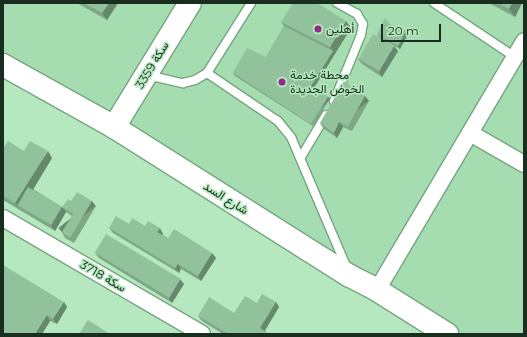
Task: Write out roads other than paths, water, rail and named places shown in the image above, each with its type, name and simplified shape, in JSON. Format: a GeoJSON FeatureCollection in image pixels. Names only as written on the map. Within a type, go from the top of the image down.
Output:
{"type":"FeatureCollection","features":[{"type":"Feature","properties":{"kind":"street","name":"سكة 3359"},"geometry":{"type":"LineString","coordinates":[[114,127],[190,3]]}},
{"type":"Feature","properties":{"kind":"street"},"geometry":{"type":"LineString","coordinates":[[377,290],[524,41]]}},
{"type":"Feature","properties":{"kind":"street","name":"شارع السد"},"geometry":{"type":"LineString","coordinates":[[3,65],[114,127],[350,276],[377,290],[447,334]]}},
{"type":"Feature","properties":{"kind":"street"},"geometry":{"type":"LineString","coordinates":[[470,133],[524,164]]}},
{"type":"Feature","properties":{"kind":"street","name":"سكة 3718"},"geometry":{"type":"LineString","coordinates":[[3,218],[202,334]]}},
{"type":"Feature","properties":{"kind":"lane"},"geometry":{"type":"LineString","coordinates":[[146,75],[183,83],[195,80],[207,73],[252,3]]}},
{"type":"Feature","properties":{"kind":"lane"},"geometry":{"type":"LineString","coordinates":[[302,157],[334,101],[361,35],[363,24],[357,14],[337,3]]}},
{"type":"Feature","properties":{"kind":"lane"},"geometry":{"type":"LineString","coordinates":[[434,3],[515,57]]}},
{"type":"Feature","properties":{"kind":"lane"},"geometry":{"type":"LineString","coordinates":[[207,73],[278,121],[291,137],[302,157],[350,276]]}},
{"type":"Feature","properties":{"kind":"place","name":"أهلين"},"geometry":{"type":"Point","coordinates":[318,29]}},
{"type":"Feature","properties":{"kind":"place","name":"محطة خدمة الخوض الجديدة"},"geometry":{"type":"Point","coordinates":[282,82]}}]}
